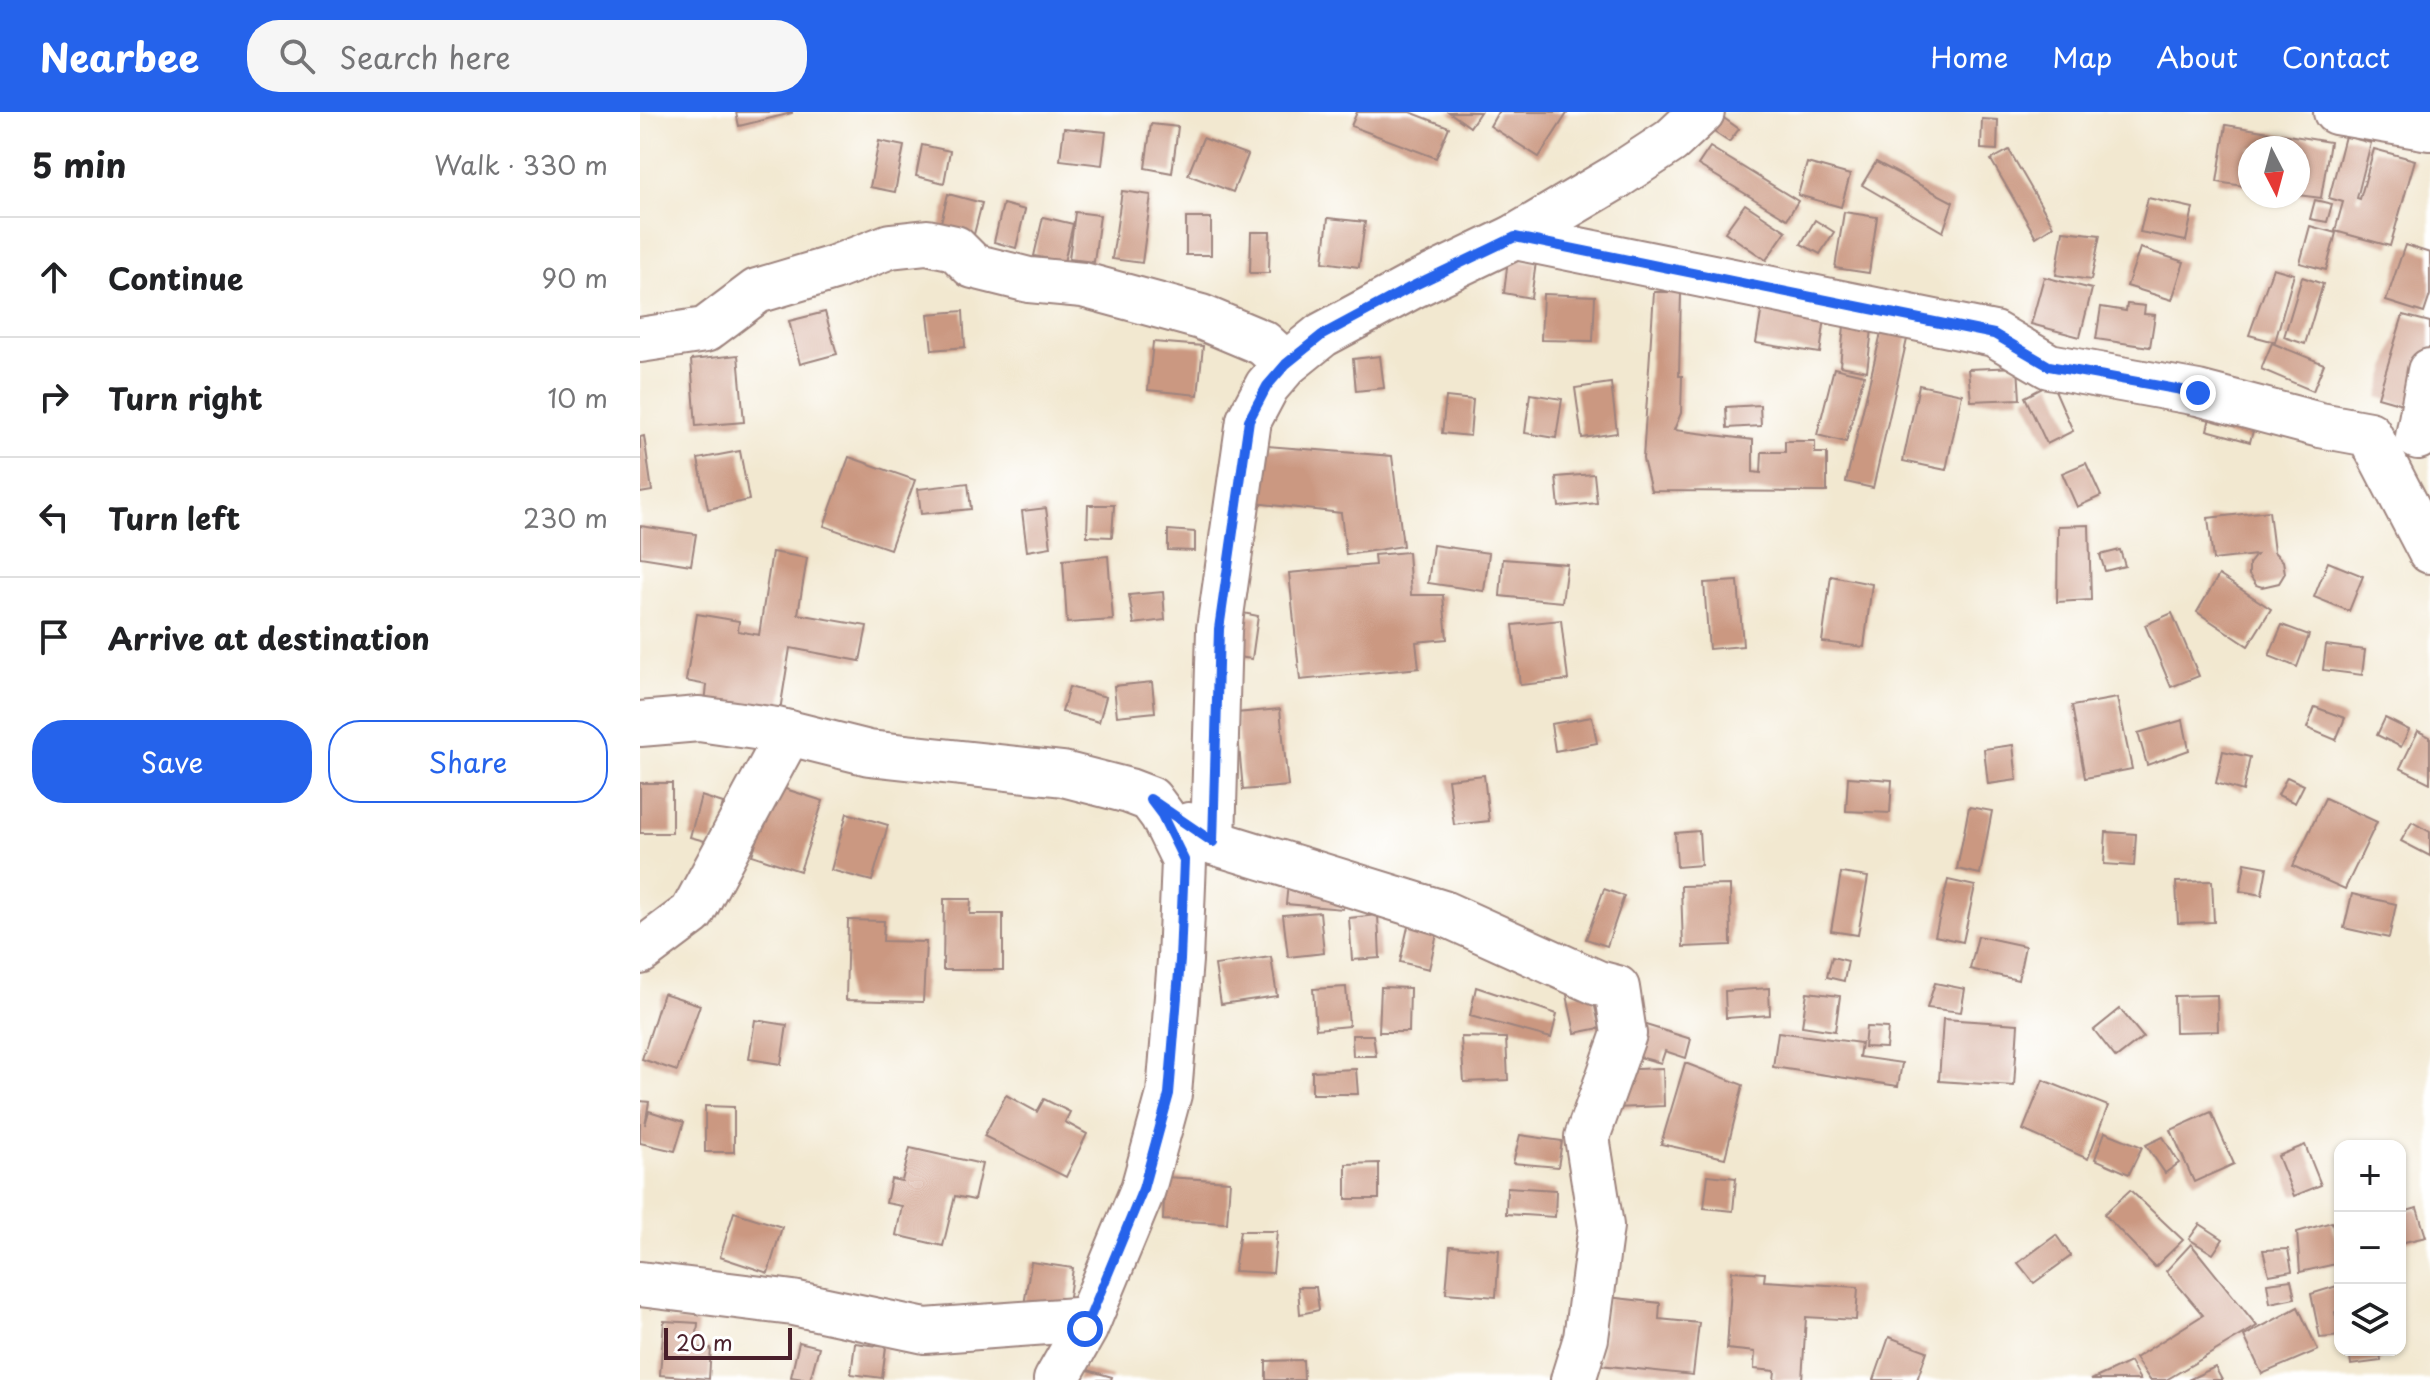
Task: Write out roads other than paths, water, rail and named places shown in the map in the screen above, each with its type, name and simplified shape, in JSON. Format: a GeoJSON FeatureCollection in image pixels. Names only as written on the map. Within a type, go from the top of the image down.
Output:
{"type":"FeatureCollection","features":[{"type":"Feature","properties":{"kind":"street"},"geometry":{"type":"LineString","coordinates":[[1213,842],[1219,629],[1249,420],[1267,386],[1286,364],[1322,335],[1413,286],[1515,237],[1671,141],[1702,112]]}},
{"type":"Feature","properties":{"kind":"street"},"geometry":{"type":"LineString","coordinates":[[2336,112],[2430,128]]}},
{"type":"Feature","properties":{"kind":"street"},"geometry":{"type":"LineString","coordinates":[[1515,237],[1994,334],[2049,366],[2198,393],[2320,425],[2369,434],[2424,438],[2430,371]]}},
{"type":"Feature","properties":{"kind":"street"},"geometry":{"type":"LineString","coordinates":[[640,340],[705,330],[757,291],[834,268],[890,246],[927,242],[955,248],[973,266],[1029,280],[1083,285],[1201,317],[1263,343],[1286,364]]}},
{"type":"Feature","properties":{"kind":"street"},"geometry":{"type":"LineString","coordinates":[[2369,434],[2430,551]]}},
{"type":"Feature","properties":{"kind":"street"},"geometry":{"type":"LineString","coordinates":[[640,724],[699,719],[789,733],[869,753],[1063,774],[1129,791],[1150,799],[1213,842],[1443,913],[1598,983],[1617,988],[1624,1034],[1587,1137],[1601,1226],[1586,1338],[1573,1380]]}},
{"type":"Feature","properties":{"kind":"street"},"geometry":{"type":"LineString","coordinates":[[640,952],[692,913],[789,733]]}},
{"type":"Feature","properties":{"kind":"street"},"geometry":{"type":"LineString","coordinates":[[1056,1380],[1089,1319],[1143,1189],[1169,1094],[1180,960],[1184,860],[1162,815],[1150,799]]}},
{"type":"Feature","properties":{"kind":"street"},"geometry":{"type":"LineString","coordinates":[[640,1284],[793,1303],[925,1331],[1089,1319]]}}]}
